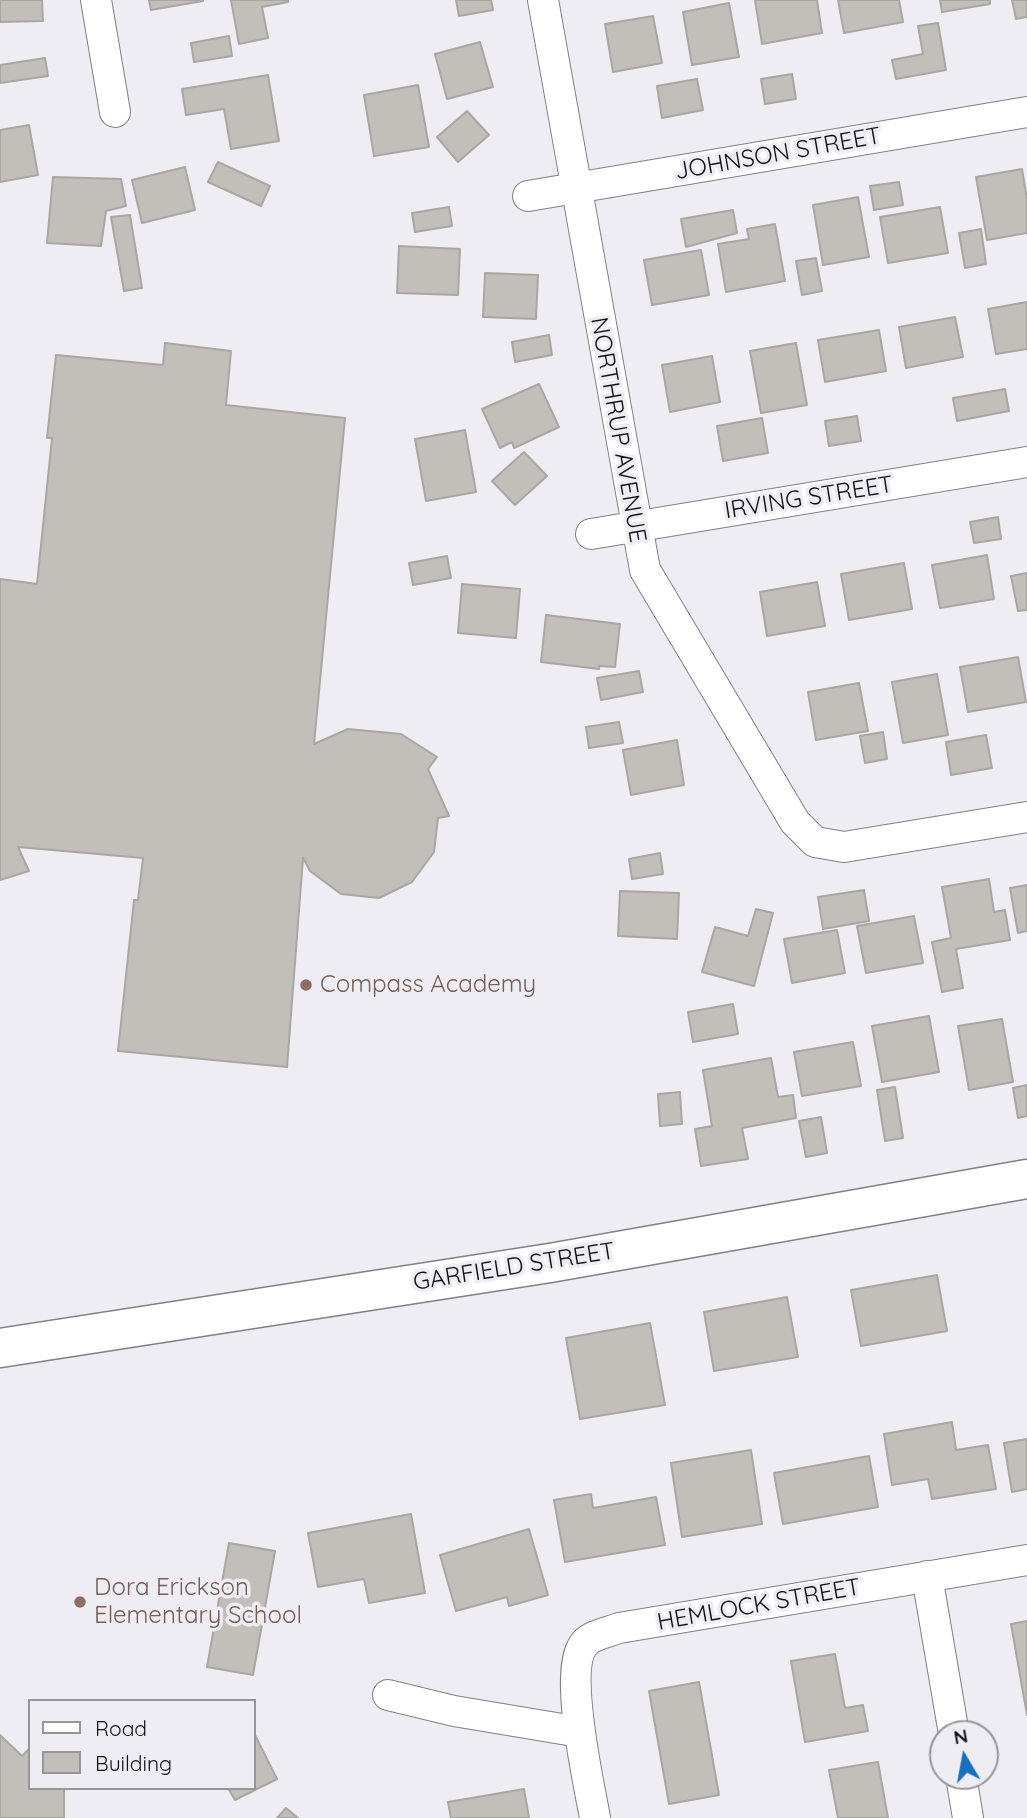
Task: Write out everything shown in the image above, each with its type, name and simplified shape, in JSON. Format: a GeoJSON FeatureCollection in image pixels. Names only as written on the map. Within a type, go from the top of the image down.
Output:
{"type":"FeatureCollection","features":[{"type":"Feature","properties":{"kind":"street"},"geometry":{"type":"LineString","coordinates":[[96,0],[115,112]]}},
{"type":"Feature","properties":{"kind":"street","name":"NORTHRUP AVENUE"},"geometry":{"type":"LineString","coordinates":[[543,0],[574,189],[645,570],[795,822],[815,842],[844,847],[1027,817]]}},
{"type":"Feature","properties":{"kind":"street","name":"JOHNSON STREET"},"geometry":{"type":"LineString","coordinates":[[528,196],[1027,112]]}},
{"type":"Feature","properties":{"kind":"street","name":"IRVING STREET"},"geometry":{"type":"LineString","coordinates":[[591,534],[1027,462]]}},
{"type":"Feature","properties":{"kind":"street","name":"GARFIELD STREET"},"geometry":{"type":"LineString","coordinates":[[0,1348],[550,1263],[1027,1179]]}},
{"type":"Feature","properties":{"kind":"street","name":"HEMLOCK STREET"},"geometry":{"type":"LineString","coordinates":[[595,1818],[580,1732],[575,1667],[578,1653],[586,1640],[619,1628],[1027,1560]]}},
{"type":"Feature","properties":{"kind":"street"},"geometry":{"type":"LineString","coordinates":[[928,1576],[952,1720]]}},
{"type":"Feature","properties":{"kind":"street"},"geometry":{"type":"LineString","coordinates":[[388,1695],[454,1712],[580,1732]]}},
{"type":"Feature","properties":{"kind":"street"},"geometry":{"type":"LineString","coordinates":[[963,1790],[968,1818]]}},
{"type":"Feature","properties":{"kind":"building"},"geometry":{"type":"Polygon","coordinates":[[[0,0],[42,0],[43,21],[0,22],[0,0]]]}},
{"type":"Feature","properties":{"kind":"building"},"geometry":{"type":"Polygon","coordinates":[[[149,0],[203,0],[203,1],[151,10],[149,0]]]}},
{"type":"Feature","properties":{"kind":"building"},"geometry":{"type":"Polygon","coordinates":[[[231,0],[288,2],[262,7],[268,38],[239,44],[231,0]]]}},
{"type":"Feature","properties":{"kind":"building"},"geometry":{"type":"Polygon","coordinates":[[[456,0],[491,0],[493,10],[459,16],[456,0]]]}},
{"type":"Feature","properties":{"kind":"building"},"geometry":{"type":"Polygon","coordinates":[[[755,0],[817,0],[822,33],[762,44],[755,0]]]}},
{"type":"Feature","properties":{"kind":"building"},"geometry":{"type":"Polygon","coordinates":[[[838,0],[899,0],[903,22],[844,33],[838,0]]]}},
{"type":"Feature","properties":{"kind":"building"},"geometry":{"type":"Polygon","coordinates":[[[940,0],[990,0],[990,4],[942,12],[940,0]]]}},
{"type":"Feature","properties":{"kind":"building"},"geometry":{"type":"Polygon","coordinates":[[[1012,0],[1027,0],[1027,17],[1016,19],[1012,0]]]}},
{"type":"Feature","properties":{"kind":"building"},"geometry":{"type":"Polygon","coordinates":[[[729,3],[739,57],[692,65],[683,12],[729,3]]]}},
{"type":"Feature","properties":{"kind":"building"},"geometry":{"type":"Polygon","coordinates":[[[653,16],[662,63],[613,72],[605,24],[653,16]]]}},
{"type":"Feature","properties":{"kind":"building"},"geometry":{"type":"Polygon","coordinates":[[[938,23],[946,70],[896,79],[892,60],[923,54],[918,26],[938,23]]]}},
{"type":"Feature","properties":{"kind":"building"},"geometry":{"type":"Polygon","coordinates":[[[229,36],[232,56],[194,62],[191,43],[229,36]]]}},
{"type":"Feature","properties":{"kind":"building"},"geometry":{"type":"Polygon","coordinates":[[[480,42],[493,87],[447,99],[435,54],[480,42]]]}},
{"type":"Feature","properties":{"kind":"building"},"geometry":{"type":"Polygon","coordinates":[[[45,58],[48,76],[0,83],[0,65],[45,58]]]}},
{"type":"Feature","properties":{"kind":"building"},"geometry":{"type":"Polygon","coordinates":[[[792,74],[796,99],[765,104],[761,79],[792,74]]]}},
{"type":"Feature","properties":{"kind":"building"},"geometry":{"type":"Polygon","coordinates":[[[268,75],[279,141],[231,149],[224,109],[186,115],[182,89],[268,75]]]}},
{"type":"Feature","properties":{"kind":"building"},"geometry":{"type":"Polygon","coordinates":[[[697,79],[703,110],[662,118],[657,86],[697,79]]]}},
{"type":"Feature","properties":{"kind":"building"},"geometry":{"type":"Polygon","coordinates":[[[418,85],[429,147],[374,156],[364,95],[418,85]]]}},
{"type":"Feature","properties":{"kind":"building"},"geometry":{"type":"Polygon","coordinates":[[[467,111],[489,135],[458,162],[437,137],[467,111]]]}},
{"type":"Feature","properties":{"kind":"building"},"geometry":{"type":"Polygon","coordinates":[[[29,125],[38,175],[0,182],[0,130],[29,125]]]}},
{"type":"Feature","properties":{"kind":"building"},"geometry":{"type":"Polygon","coordinates":[[[218,162],[270,186],[261,206],[208,182],[218,162]]]}},
{"type":"Feature","properties":{"kind":"building"},"geometry":{"type":"Polygon","coordinates":[[[185,167],[195,210],[142,223],[132,180],[185,167]]]}},
{"type":"Feature","properties":{"kind":"building"},"geometry":{"type":"Polygon","coordinates":[[[1022,169],[1027,199],[1027,233],[987,240],[976,177],[1022,169]]]}},
{"type":"Feature","properties":{"kind":"building"},"geometry":{"type":"Polygon","coordinates":[[[53,177],[121,179],[126,206],[106,211],[101,246],[47,243],[53,177]]]}},
{"type":"Feature","properties":{"kind":"building"},"geometry":{"type":"Polygon","coordinates":[[[899,182],[903,205],[874,210],[870,186],[899,182]]]}},
{"type":"Feature","properties":{"kind":"building"},"geometry":{"type":"Polygon","coordinates":[[[858,197],[869,257],[823,265],[813,205],[858,197]]]}},
{"type":"Feature","properties":{"kind":"building"},"geometry":{"type":"Polygon","coordinates":[[[449,207],[452,226],[415,232],[412,213],[449,207]]]}},
{"type":"Feature","properties":{"kind":"building"},"geometry":{"type":"Polygon","coordinates":[[[940,207],[948,253],[888,263],[880,217],[940,207]]]}},
{"type":"Feature","properties":{"kind":"building"},"geometry":{"type":"Polygon","coordinates":[[[733,210],[737,233],[686,247],[681,219],[733,210]]]}},
{"type":"Feature","properties":{"kind":"building"},"geometry":{"type":"Polygon","coordinates":[[[130,215],[142,288],[124,291],[111,217],[130,215]]]}},
{"type":"Feature","properties":{"kind":"building"},"geometry":{"type":"Polygon","coordinates":[[[775,224],[785,281],[726,292],[718,244],[749,239],[747,229],[775,224]]]}},
{"type":"Feature","properties":{"kind":"building"},"geometry":{"type":"Polygon","coordinates":[[[981,229],[986,264],[965,268],[959,233],[981,229]]]}},
{"type":"Feature","properties":{"kind":"building"},"geometry":{"type":"Polygon","coordinates":[[[399,246],[460,249],[458,295],[397,293],[399,246]]]}},
{"type":"Feature","properties":{"kind":"building"},"geometry":{"type":"Polygon","coordinates":[[[701,250],[709,295],[652,305],[644,260],[701,250]]]}},
{"type":"Feature","properties":{"kind":"building"},"geometry":{"type":"Polygon","coordinates":[[[816,258],[822,291],[802,295],[796,261],[816,258]]]}},
{"type":"Feature","properties":{"kind":"building"},"geometry":{"type":"Polygon","coordinates":[[[485,273],[538,275],[536,319],[483,317],[485,273]]]}},
{"type":"Feature","properties":{"kind":"building"},"geometry":{"type":"Polygon","coordinates":[[[1027,302],[1027,349],[996,354],[988,309],[1027,302]]]}},
{"type":"Feature","properties":{"kind":"building"},"geometry":{"type":"Polygon","coordinates":[[[955,317],[963,357],[906,368],[899,327],[955,317]]]}},
{"type":"Feature","properties":{"kind":"building"},"geometry":{"type":"Polygon","coordinates":[[[879,330],[886,371],[825,382],[818,340],[879,330]]]}},
{"type":"Feature","properties":{"kind":"building"},"geometry":{"type":"Polygon","coordinates":[[[549,335],[552,355],[515,362],[512,342],[549,335]]]}},
{"type":"Feature","properties":{"kind":"building"},"geometry":{"type":"Polygon","coordinates":[[[165,343],[231,351],[226,405],[345,418],[314,744],[348,729],[401,734],[437,757],[428,769],[449,816],[438,818],[434,852],[412,882],[379,898],[341,894],[310,871],[303,858],[287,1067],[118,1051],[134,900],[138,900],[143,858],[18,847],[29,871],[0,880],[0,579],[37,584],[52,438],[47,438],[56,355],[163,365],[165,343]]]}},
{"type":"Feature","properties":{"kind":"building"},"geometry":{"type":"Polygon","coordinates":[[[796,343],[807,405],[761,413],[750,351],[796,343]]]}},
{"type":"Feature","properties":{"kind":"building"},"geometry":{"type":"Polygon","coordinates":[[[712,356],[720,402],[670,412],[662,365],[712,356]]]}},
{"type":"Feature","properties":{"kind":"building"},"geometry":{"type":"Polygon","coordinates":[[[539,384],[559,427],[514,448],[512,442],[500,448],[482,409],[539,384]]]}},
{"type":"Feature","properties":{"kind":"building"},"geometry":{"type":"Polygon","coordinates":[[[1005,389],[1009,411],[957,421],[953,398],[1005,389]]]}},
{"type":"Feature","properties":{"kind":"building"},"geometry":{"type":"Polygon","coordinates":[[[857,416],[861,441],[829,446],[825,421],[857,416]]]}},
{"type":"Feature","properties":{"kind":"building"},"geometry":{"type":"Polygon","coordinates":[[[762,418],[768,453],[723,461],[717,426],[762,418]]]}},
{"type":"Feature","properties":{"kind":"building"},"geometry":{"type":"Polygon","coordinates":[[[465,430],[476,492],[426,501],[415,439],[465,430]]]}},
{"type":"Feature","properties":{"kind":"building"},"geometry":{"type":"Polygon","coordinates":[[[524,452],[547,476],[515,505],[492,481],[524,452]]]}},
{"type":"Feature","properties":{"kind":"building"},"geometry":{"type":"Polygon","coordinates":[[[998,517],[1001,539],[974,543],[970,522],[998,517]]]}},
{"type":"Feature","properties":{"kind":"building"},"geometry":{"type":"Polygon","coordinates":[[[987,555],[994,599],[940,608],[932,565],[987,555]]]}},
{"type":"Feature","properties":{"kind":"building"},"geometry":{"type":"Polygon","coordinates":[[[447,556],[451,578],[413,585],[409,563],[447,556]]]}},
{"type":"Feature","properties":{"kind":"building"},"geometry":{"type":"Polygon","coordinates":[[[904,563],[912,609],[849,620],[841,574],[904,563]]]}},
{"type":"Feature","properties":{"kind":"building"},"geometry":{"type":"Polygon","coordinates":[[[1027,573],[1027,610],[1018,611],[1011,576],[1027,573]]]}},
{"type":"Feature","properties":{"kind":"building"},"geometry":{"type":"Polygon","coordinates":[[[817,582],[825,626],[767,636],[760,592],[817,582]]]}},
{"type":"Feature","properties":{"kind":"building"},"geometry":{"type":"Polygon","coordinates":[[[462,584],[520,589],[516,638],[458,633],[462,584]]]}},
{"type":"Feature","properties":{"kind":"building"},"geometry":{"type":"Polygon","coordinates":[[[546,615],[620,624],[615,667],[599,666],[599,669],[541,662],[546,615]]]}},
{"type":"Feature","properties":{"kind":"building"},"geometry":{"type":"Polygon","coordinates":[[[1018,657],[1026,702],[968,712],[960,667],[1018,657]]]}},
{"type":"Feature","properties":{"kind":"building"},"geometry":{"type":"Polygon","coordinates":[[[639,671],[643,692],[601,700],[597,678],[639,671]]]}},
{"type":"Feature","properties":{"kind":"building"},"geometry":{"type":"Polygon","coordinates":[[[937,674],[948,735],[903,743],[892,682],[937,674]]]}},
{"type":"Feature","properties":{"kind":"building"},"geometry":{"type":"Polygon","coordinates":[[[859,683],[868,731],[816,740],[808,692],[859,683]]]}},
{"type":"Feature","properties":{"kind":"building"},"geometry":{"type":"Polygon","coordinates":[[[619,722],[623,743],[589,748],[586,727],[619,722]]]}},
{"type":"Feature","properties":{"kind":"building"},"geometry":{"type":"Polygon","coordinates":[[[883,732],[887,759],[865,763],[860,736],[883,732]]]}},
{"type":"Feature","properties":{"kind":"building"},"geometry":{"type":"Polygon","coordinates":[[[986,735],[992,768],[951,775],[946,742],[986,735]]]}},
{"type":"Feature","properties":{"kind":"building"},"geometry":{"type":"Polygon","coordinates":[[[677,740],[684,785],[631,795],[623,750],[677,740]]]}},
{"type":"Feature","properties":{"kind":"building"},"geometry":{"type":"Polygon","coordinates":[[[660,853],[663,874],[632,879],[629,859],[660,853]]]}},
{"type":"Feature","properties":{"kind":"building"},"geometry":{"type":"Polygon","coordinates":[[[989,879],[994,912],[1005,910],[1010,940],[956,949],[963,988],[942,992],[932,942],[951,938],[942,887],[989,879]]]}},
{"type":"Feature","properties":{"kind":"building"},"geometry":{"type":"Polygon","coordinates":[[[1027,885],[1027,931],[1018,933],[1010,888],[1027,885]]]}},
{"type":"Feature","properties":{"kind":"building"},"geometry":{"type":"Polygon","coordinates":[[[864,890],[869,921],[823,929],[818,897],[864,890]]]}},
{"type":"Feature","properties":{"kind":"building"},"geometry":{"type":"Polygon","coordinates":[[[620,891],[679,893],[677,939],[618,936],[620,891]]]}},
{"type":"Feature","properties":{"kind":"building"},"geometry":{"type":"Polygon","coordinates":[[[756,909],[773,913],[754,986],[702,972],[715,927],[748,936],[756,909]]]}},
{"type":"Feature","properties":{"kind":"building"},"geometry":{"type":"Polygon","coordinates":[[[914,916],[923,963],[866,973],[857,926],[914,916]]]}},
{"type":"Feature","properties":{"kind":"building"},"geometry":{"type":"Polygon","coordinates":[[[837,930],[845,973],[792,983],[784,939],[837,930]]]}},
{"type":"Feature","properties":{"kind":"building"},"geometry":{"type":"Polygon","coordinates":[[[733,1004],[738,1034],[693,1042],[688,1012],[733,1004]]]}},
{"type":"Feature","properties":{"kind":"building"},"geometry":{"type":"Polygon","coordinates":[[[929,1016],[939,1072],[882,1082],[872,1026],[929,1016]]]}},
{"type":"Feature","properties":{"kind":"building"},"geometry":{"type":"Polygon","coordinates":[[[1002,1019],[1013,1082],[969,1090],[958,1026],[1002,1019]]]}},
{"type":"Feature","properties":{"kind":"building"},"geometry":{"type":"Polygon","coordinates":[[[853,1042],[861,1086],[802,1096],[794,1052],[853,1042]]]}},
{"type":"Feature","properties":{"kind":"building"},"geometry":{"type":"Polygon","coordinates":[[[771,1058],[778,1097],[793,1095],[796,1118],[742,1128],[748,1159],[701,1166],[695,1129],[712,1126],[703,1070],[771,1058]]]}},
{"type":"Feature","properties":{"kind":"building"},"geometry":{"type":"Polygon","coordinates":[[[1027,1085],[1027,1116],[1018,1118],[1013,1088],[1027,1085]]]}},
{"type":"Feature","properties":{"kind":"building"},"geometry":{"type":"Polygon","coordinates":[[[895,1087],[903,1138],[885,1141],[877,1090],[895,1087]]]}},
{"type":"Feature","properties":{"kind":"building"},"geometry":{"type":"Polygon","coordinates":[[[680,1092],[682,1124],[660,1126],[658,1094],[680,1092]]]}},
{"type":"Feature","properties":{"kind":"building"},"geometry":{"type":"Polygon","coordinates":[[[821,1117],[827,1153],[806,1157],[799,1121],[821,1117]]]}},
{"type":"Feature","properties":{"kind":"building"},"geometry":{"type":"Polygon","coordinates":[[[937,1275],[947,1331],[861,1346],[851,1290],[937,1275]]]}},
{"type":"Feature","properties":{"kind":"building"},"geometry":{"type":"Polygon","coordinates":[[[787,1297],[798,1357],[714,1371],[704,1312],[787,1297]]]}},
{"type":"Feature","properties":{"kind":"building"},"geometry":{"type":"Polygon","coordinates":[[[650,1323],[665,1405],[580,1419],[566,1338],[650,1323]]]}},
{"type":"Feature","properties":{"kind":"building"},"geometry":{"type":"Polygon","coordinates":[[[952,1422],[956,1450],[988,1445],[996,1489],[932,1499],[928,1479],[892,1485],[884,1434],[952,1422]]]}},
{"type":"Feature","properties":{"kind":"building"},"geometry":{"type":"Polygon","coordinates":[[[1027,1439],[1027,1489],[1012,1492],[1004,1443],[1027,1439]]]}},
{"type":"Feature","properties":{"kind":"building"},"geometry":{"type":"Polygon","coordinates":[[[751,1450],[762,1524],[682,1537],[671,1463],[751,1450]]]}},
{"type":"Feature","properties":{"kind":"building"},"geometry":{"type":"Polygon","coordinates":[[[869,1456],[878,1507],[783,1524],[774,1473],[869,1456]]]}},
{"type":"Feature","properties":{"kind":"building"},"geometry":{"type":"Polygon","coordinates":[[[591,1494],[593,1508],[656,1497],[665,1545],[565,1562],[554,1500],[591,1494]]]}},
{"type":"Feature","properties":{"kind":"building"},"geometry":{"type":"Polygon","coordinates":[[[411,1514],[425,1593],[369,1603],[364,1579],[318,1587],[308,1533],[411,1514]]]}},
{"type":"Feature","properties":{"kind":"building"},"geometry":{"type":"Polygon","coordinates":[[[529,1529],[548,1595],[509,1606],[507,1597],[456,1611],[440,1555],[529,1529]]]}},
{"type":"Feature","properties":{"kind":"building"},"geometry":{"type":"Polygon","coordinates":[[[229,1543],[275,1551],[253,1675],[207,1667],[229,1543]]]}},
{"type":"Feature","properties":{"kind":"building"},"geometry":{"type":"Polygon","coordinates":[[[1027,1621],[1027,1715],[1011,1624],[1027,1621]]]}},
{"type":"Feature","properties":{"kind":"building"},"geometry":{"type":"Polygon","coordinates":[[[835,1654],[845,1708],[863,1705],[868,1731],[805,1742],[791,1661],[835,1654]]]}},
{"type":"Feature","properties":{"kind":"building"},"geometry":{"type":"Polygon","coordinates":[[[699,1682],[719,1795],[669,1804],[649,1691],[699,1682]]]}},
{"type":"Feature","properties":{"kind":"building"},"geometry":{"type":"Polygon","coordinates":[[[0,1735],[22,1756],[28,1750],[28,1790],[64,1790],[64,1818],[0,1818],[0,1735]]]}},
{"type":"Feature","properties":{"kind":"building"},"geometry":{"type":"Polygon","coordinates":[[[256,1737],[277,1779],[256,1790],[256,1737]]]}},
{"type":"Feature","properties":{"kind":"building"},"geometry":{"type":"Polygon","coordinates":[[[878,1762],[888,1818],[838,1818],[829,1770],[878,1762]]]}},
{"type":"Feature","properties":{"kind":"building"},"geometry":{"type":"Polygon","coordinates":[[[524,1789],[529,1818],[451,1818],[448,1802],[524,1789]]]}},
{"type":"Feature","properties":{"kind":"building"},"geometry":{"type":"Polygon","coordinates":[[[229,1790],[255,1790],[235,1800],[229,1790]]]}},
{"type":"Feature","properties":{"kind":"building"},"geometry":{"type":"Polygon","coordinates":[[[286,1808],[298,1818],[277,1818],[286,1808]]]}},
{"type":"Feature","properties":{"kind":"place","name":"Compass Academy"},"geometry":{"type":"Point","coordinates":[306,985]}},
{"type":"Feature","properties":{"kind":"place","name":"Dora Erickson Elementary School"},"geometry":{"type":"Point","coordinates":[80,1602]}}]}
